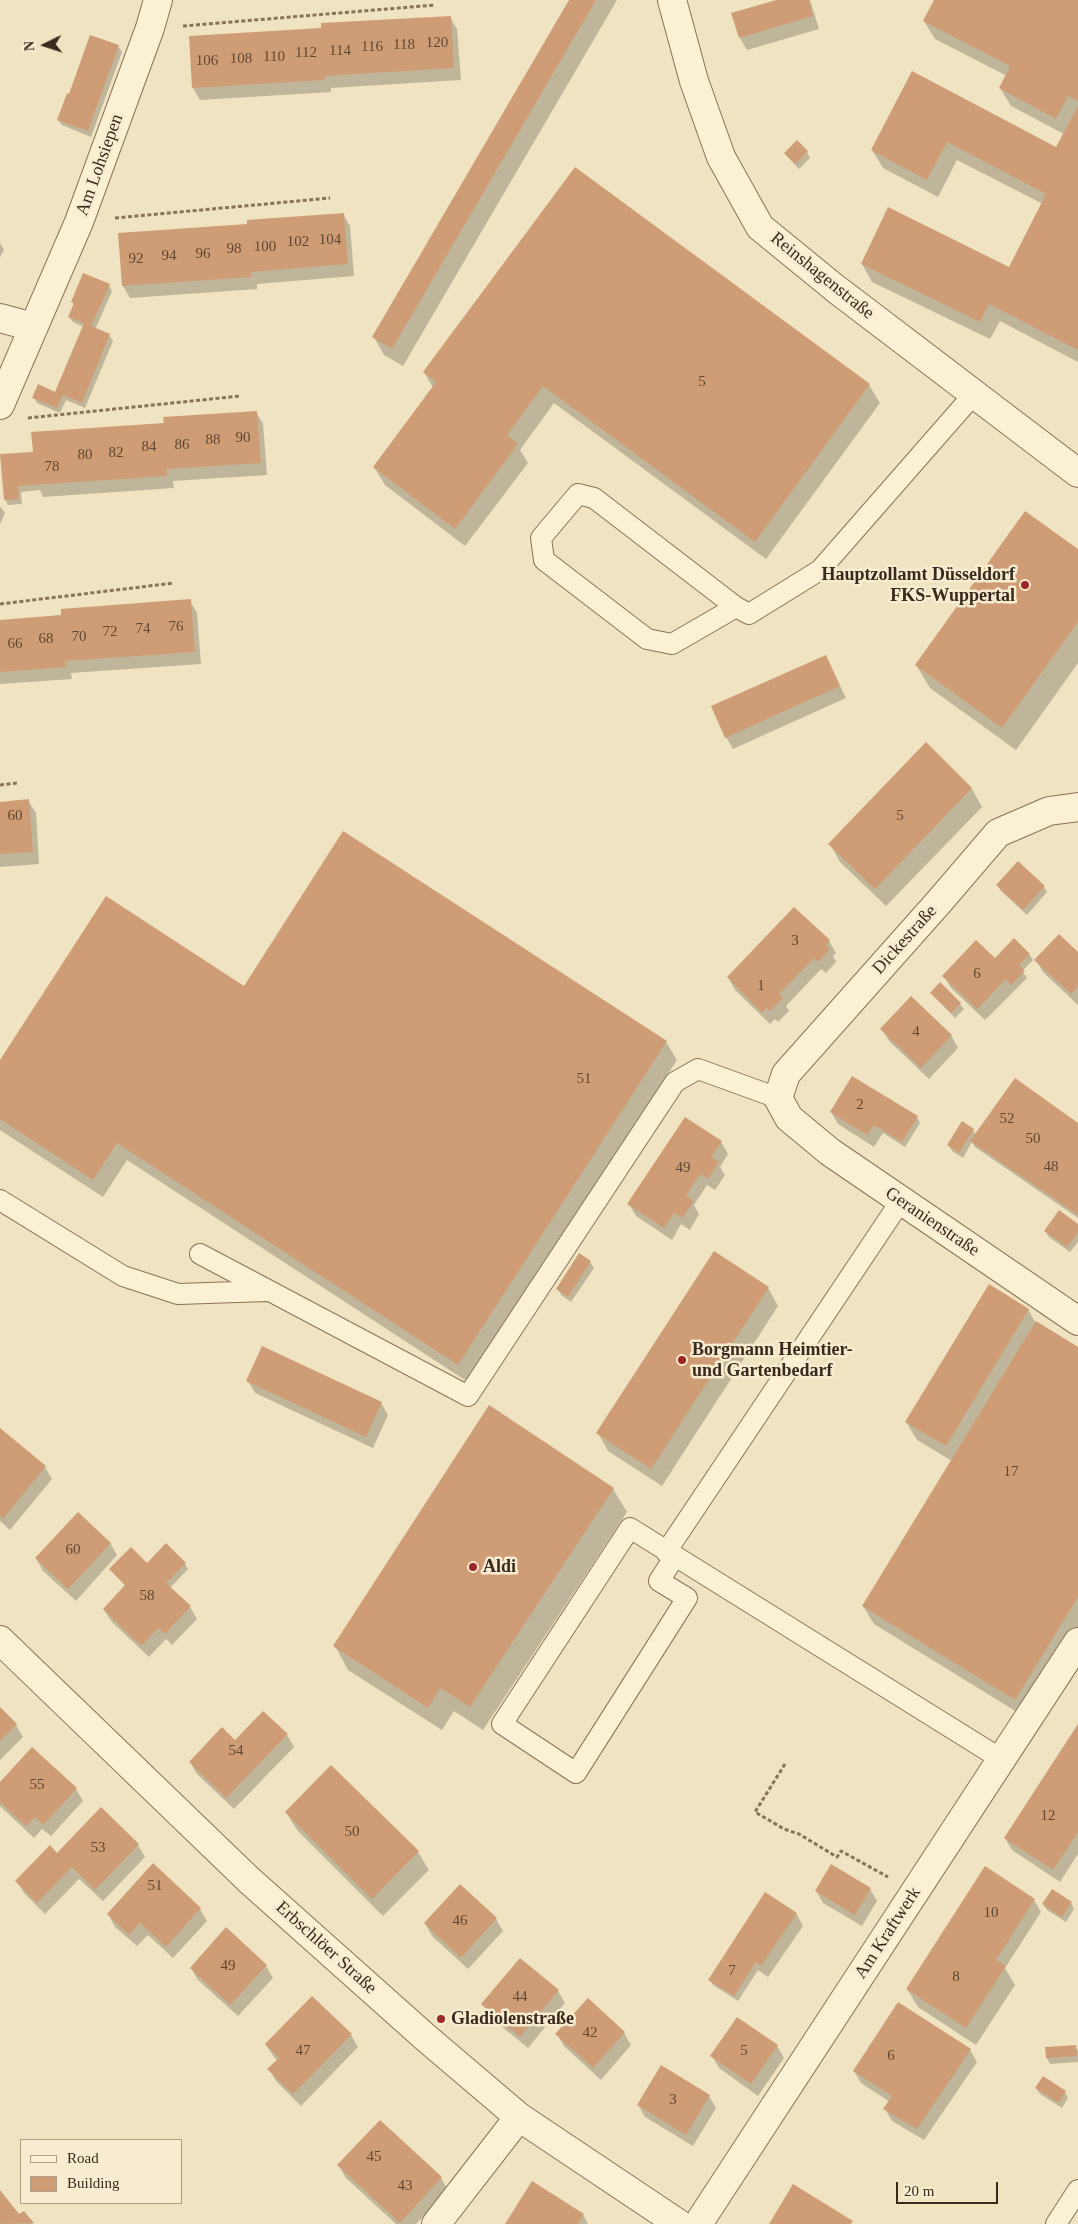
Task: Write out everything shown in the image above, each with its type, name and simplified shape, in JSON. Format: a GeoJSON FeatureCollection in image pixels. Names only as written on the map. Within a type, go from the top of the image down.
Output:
{"type":"FeatureCollection","features":[{"type":"Feature","properties":{"kind":"street","name":"Am Lohsiepen"},"geometry":{"type":"LineString","coordinates":[[10,412],[33,327],[80,222],[150,28],[158,0]]}},
{"type":"Feature","properties":{"kind":"street","name":"Reinshagenstraße"},"geometry":{"type":"LineString","coordinates":[[672,0],[694,80],[721,157],[760,227],[836,289],[1078,473]]}},
{"type":"Feature","properties":{"kind":"street"},"geometry":{"type":"LineString","coordinates":[[0,318],[33,327]]}},
{"type":"Feature","properties":{"kind":"street","name":"Dickestraße"},"geometry":{"type":"LineString","coordinates":[[784,1108],[786,1074],[938,903],[998,832],[1049,811],[1078,807]]}},
{"type":"Feature","properties":{"kind":"street","name":"Geranienstraße"},"geometry":{"type":"LineString","coordinates":[[784,1108],[830,1152],[900,1202],[1078,1321]]}},
{"type":"Feature","properties":{"kind":"street","name":"Erbschlöer Straße"},"geometry":{"type":"LineString","coordinates":[[0,1640],[248,1880],[519,2117],[679,2224]]}},
{"type":"Feature","properties":{"kind":"street","name":"Am Kraftwerk"},"geometry":{"type":"LineString","coordinates":[[698,2224],[1078,1642]]}},
{"type":"Feature","properties":{"kind":"street"},"geometry":{"type":"LineString","coordinates":[[436,2224],[519,2117]]}},
{"type":"Feature","properties":{"kind":"lane"},"geometry":{"type":"LineString","coordinates":[[736,607],[672,644],[647,639],[544,560],[541,538],[578,494],[594,498],[736,607],[749,614],[820,570],[974,394]]}},
{"type":"Feature","properties":{"kind":"lane"},"geometry":{"type":"LineString","coordinates":[[200,1254],[468,1396],[675,1082],[698,1069],[784,1108]]}},
{"type":"Feature","properties":{"kind":"lane"},"geometry":{"type":"LineString","coordinates":[[0,1200],[123,1276],[178,1294],[269,1290]]}},
{"type":"Feature","properties":{"kind":"lane"},"geometry":{"type":"LineString","coordinates":[[900,1202],[670,1554],[659,1581],[688,1598],[576,1773],[502,1724],[630,1528],[670,1554],[1001,1759]]}},
{"type":"Feature","properties":{"kind":"lane"},"geometry":{"type":"LineString","coordinates":[[1056,2224],[1078,2190]]}},
{"type":"Feature","properties":{"kind":"path"},"geometry":{"type":"LineString","coordinates":[[150,28],[435,5]]}},
{"type":"Feature","properties":{"kind":"path"},"geometry":{"type":"LineString","coordinates":[[80,222],[330,198]]}},
{"type":"Feature","properties":{"kind":"path"},"geometry":{"type":"LineString","coordinates":[[10,412],[240,396]]}},
{"type":"Feature","properties":{"kind":"path"},"geometry":{"type":"LineString","coordinates":[[0,604],[174,583]]}},
{"type":"Feature","properties":{"kind":"path"},"geometry":{"type":"LineString","coordinates":[[0,785],[18,783]]}},
{"type":"Feature","properties":{"kind":"path"},"geometry":{"type":"LineString","coordinates":[[785,1764],[755,1812],[784,1829],[799,1834],[837,1857],[842,1851],[866,1866],[871,1866],[914,1894]]}},
{"type":"Feature","properties":{"kind":"building"},"geometry":{"type":"Polygon","coordinates":[[[569,0],[596,0],[392,349],[372,337],[569,0]]]}},
{"type":"Feature","properties":{"kind":"building"},"geometry":{"type":"Polygon","coordinates":[[[776,0],[809,0],[813,16],[739,38],[731,13],[776,0]]]}},
{"type":"Feature","properties":{"kind":"building"},"geometry":{"type":"Polygon","coordinates":[[[934,0],[1078,0],[1078,101],[1068,96],[1056,119],[999,88],[1010,66],[923,21],[934,0]]]}},
{"type":"Feature","properties":{"kind":"building"},"geometry":{"type":"Polygon","coordinates":[[[451,16],[454,68],[324,76],[325,80],[192,88],[189,36],[321,28],[321,23],[451,16]]]}},
{"type":"Feature","properties":{"kind":"building"},"geometry":{"type":"Polygon","coordinates":[[[90,35],[119,45],[88,131],[57,120],[67,93],[69,94],[90,35]]]}},
{"type":"Feature","properties":{"kind":"building"},"geometry":{"type":"Polygon","coordinates":[[[912,71],[1056,147],[1078,106],[1078,350],[989,304],[980,322],[861,264],[888,207],[1009,267],[1046,194],[947,142],[927,180],[871,150],[912,71]]]}},
{"type":"Feature","properties":{"kind":"building"},"geometry":{"type":"Polygon","coordinates":[[[797,140],[808,151],[795,164],[784,153],[797,140]]]}},
{"type":"Feature","properties":{"kind":"building"},"geometry":{"type":"Polygon","coordinates":[[[575,167],[870,384],[755,542],[543,386],[507,435],[518,444],[455,529],[373,467],[436,382],[423,372],[575,167]]]}},
{"type":"Feature","properties":{"kind":"building"},"geometry":{"type":"Polygon","coordinates":[[[344,213],[348,264],[251,272],[251,277],[122,286],[118,233],[247,224],[247,220],[344,213]]]}},
{"type":"Feature","properties":{"kind":"building"},"geometry":{"type":"Polygon","coordinates":[[[83,273],[110,284],[91,326],[110,334],[82,403],[63,395],[57,408],[32,398],[38,384],[55,392],[84,323],[68,317],[74,303],[71,302],[83,273]]]}},
{"type":"Feature","properties":{"kind":"building"},"geometry":{"type":"Polygon","coordinates":[[[257,411],[261,463],[167,469],[167,476],[18,486],[19,499],[4,500],[0,454],[33,452],[31,432],[164,423],[163,417],[257,411]]]}},
{"type":"Feature","properties":{"kind":"building","name":"Hauptzollamt Düsseldorf FKS-Wuppertal"},"geometry":{"type":"Polygon","coordinates":[[[1025,511],[1078,549],[1078,622],[1002,728],[915,665],[1025,511]]]}},
{"type":"Feature","properties":{"kind":"building"},"geometry":{"type":"Polygon","coordinates":[[[191,599],[195,652],[65,661],[66,667],[0,672],[0,620],[61,615],[61,609],[191,599]]]}},
{"type":"Feature","properties":{"kind":"building"},"geometry":{"type":"Polygon","coordinates":[[[826,655],[840,686],[725,738],[711,706],[826,655]]]}},
{"type":"Feature","properties":{"kind":"building"},"geometry":{"type":"Polygon","coordinates":[[[926,742],[972,788],[875,889],[828,844],[926,742]]]}},
{"type":"Feature","properties":{"kind":"building"},"geometry":{"type":"Polygon","coordinates":[[[29,799],[33,852],[0,854],[0,802],[29,799]]]}},
{"type":"Feature","properties":{"kind":"building"},"geometry":{"type":"Polygon","coordinates":[[[343,831],[667,1041],[458,1365],[117,1143],[93,1180],[0,1119],[0,1060],[106,896],[244,986],[343,831]]]}},
{"type":"Feature","properties":{"kind":"building"},"geometry":{"type":"Polygon","coordinates":[[[1018,861],[1045,886],[1023,910],[996,885],[1018,861]]]}},
{"type":"Feature","properties":{"kind":"building"},"geometry":{"type":"Polygon","coordinates":[[[794,907],[830,940],[826,945],[830,949],[818,962],[814,958],[779,994],[783,998],[770,1011],[767,1008],[762,1013],[727,977],[794,907]]]}},
{"type":"Feature","properties":{"kind":"building"},"geometry":{"type":"Polygon","coordinates":[[[1059,934],[1078,952],[1078,986],[1071,994],[1034,960],[1059,934]]]}},
{"type":"Feature","properties":{"kind":"building"},"geometry":{"type":"Polygon","coordinates":[[[1014,938],[1030,954],[1019,965],[1025,971],[1011,985],[1006,979],[977,1009],[942,976],[976,940],[995,958],[1014,938]]]}},
{"type":"Feature","properties":{"kind":"building"},"geometry":{"type":"Polygon","coordinates":[[[940,982],[961,1003],[951,1013],[930,993],[940,982]]]}},
{"type":"Feature","properties":{"kind":"building"},"geometry":{"type":"Polygon","coordinates":[[[911,996],[952,1035],[921,1068],[880,1029],[911,996]]]}},
{"type":"Feature","properties":{"kind":"building"},"geometry":{"type":"Polygon","coordinates":[[[852,1076],[918,1116],[902,1142],[874,1125],[867,1135],[830,1112],[852,1076]]]}},
{"type":"Feature","properties":{"kind":"building"},"geometry":{"type":"Polygon","coordinates":[[[1015,1078],[1078,1123],[1078,1215],[970,1141],[1015,1078]]]}},
{"type":"Feature","properties":{"kind":"building"},"geometry":{"type":"Polygon","coordinates":[[[685,1117],[722,1141],[711,1157],[719,1162],[708,1179],[700,1174],[686,1196],[693,1201],[683,1218],[674,1213],[664,1228],[627,1204],[685,1117]]]}},
{"type":"Feature","properties":{"kind":"building"},"geometry":{"type":"Polygon","coordinates":[[[962,1121],[974,1129],[959,1153],[947,1145],[962,1121]]]}},
{"type":"Feature","properties":{"kind":"building"},"geometry":{"type":"Polygon","coordinates":[[[1059,1210],[1078,1224],[1078,1232],[1067,1247],[1044,1231],[1059,1210]]]}},
{"type":"Feature","properties":{"kind":"building","name":"Borgmann Heimtier- und Gartenbedarf"},"geometry":{"type":"Polygon","coordinates":[[[714,1251],[769,1287],[651,1469],[596,1433],[714,1251]]]}},
{"type":"Feature","properties":{"kind":"building"},"geometry":{"type":"Polygon","coordinates":[[[579,1253],[591,1261],[568,1297],[556,1289],[579,1253]]]}},
{"type":"Feature","properties":{"kind":"building"},"geometry":{"type":"Polygon","coordinates":[[[989,1284],[1029,1309],[946,1446],[905,1422],[989,1284]]]}},
{"type":"Feature","properties":{"kind":"building"},"geometry":{"type":"Polygon","coordinates":[[[1036,1321],[1078,1347],[1078,1597],[1015,1700],[862,1606],[1036,1321]]]}},
{"type":"Feature","properties":{"kind":"building"},"geometry":{"type":"Polygon","coordinates":[[[262,1346],[382,1402],[366,1437],[246,1381],[262,1346]]]}},
{"type":"Feature","properties":{"kind":"building","name":"Aldi"},"geometry":{"type":"Polygon","coordinates":[[[489,1405],[614,1488],[470,1707],[440,1688],[428,1708],[333,1646],[489,1405]]]}},
{"type":"Feature","properties":{"kind":"building"},"geometry":{"type":"Polygon","coordinates":[[[0,1428],[46,1466],[3,1519],[0,1516],[0,1428]]]}},
{"type":"Feature","properties":{"kind":"building"},"geometry":{"type":"Polygon","coordinates":[[[78,1512],[111,1543],[68,1589],[35,1558],[78,1512]]]}},
{"type":"Feature","properties":{"kind":"building"},"geometry":{"type":"Polygon","coordinates":[[[166,1543],[186,1563],[166,1583],[191,1606],[165,1634],[158,1628],[141,1646],[103,1609],[125,1585],[109,1569],[131,1547],[147,1563],[166,1543]]]}},
{"type":"Feature","properties":{"kind":"building"},"geometry":{"type":"Polygon","coordinates":[[[0,1707],[17,1724],[0,1741],[0,1707]]]}},
{"type":"Feature","properties":{"kind":"building"},"geometry":{"type":"Polygon","coordinates":[[[263,1711],[288,1734],[226,1798],[189,1762],[222,1727],[235,1740],[263,1711]]]}},
{"type":"Feature","properties":{"kind":"building"},"geometry":{"type":"Polygon","coordinates":[[[1078,1724],[1078,1832],[1053,1870],[1004,1838],[1078,1724]]]}},
{"type":"Feature","properties":{"kind":"building"},"geometry":{"type":"Polygon","coordinates":[[[32,1747],[77,1788],[43,1825],[35,1817],[26,1826],[0,1802],[0,1782],[32,1747]]]}},
{"type":"Feature","properties":{"kind":"building"},"geometry":{"type":"Polygon","coordinates":[[[331,1765],[419,1851],[372,1899],[285,1812],[331,1765]]]}},
{"type":"Feature","properties":{"kind":"building"},"geometry":{"type":"Polygon","coordinates":[[[101,1807],[139,1844],[95,1890],[72,1867],[37,1903],[15,1881],[50,1845],[57,1853],[101,1807]]]}},
{"type":"Feature","properties":{"kind":"building"},"geometry":{"type":"Polygon","coordinates":[[[153,1863],[201,1908],[166,1947],[140,1923],[129,1935],[107,1914],[153,1863]]]}},
{"type":"Feature","properties":{"kind":"building"},"geometry":{"type":"Polygon","coordinates":[[[831,1864],[871,1888],[855,1915],[815,1891],[831,1864]]]}},
{"type":"Feature","properties":{"kind":"building"},"geometry":{"type":"Polygon","coordinates":[[[985,1866],[1035,1899],[996,1960],[1006,1966],[966,2028],[906,1989],[985,1866]]]}},
{"type":"Feature","properties":{"kind":"building"},"geometry":{"type":"Polygon","coordinates":[[[460,1884],[497,1918],[461,1958],[424,1923],[460,1884]]]}},
{"type":"Feature","properties":{"kind":"building"},"geometry":{"type":"Polygon","coordinates":[[[1052,1889],[1072,1902],[1062,1917],[1042,1904],[1052,1889]]]}},
{"type":"Feature","properties":{"kind":"building"},"geometry":{"type":"Polygon","coordinates":[[[765,1892],[797,1913],[761,1966],[756,1962],[734,1996],[708,1980],[765,1892]]]}},
{"type":"Feature","properties":{"kind":"building"},"geometry":{"type":"Polygon","coordinates":[[[226,1927],[267,1965],[230,2005],[190,1968],[226,1927]]]}},
{"type":"Feature","properties":{"kind":"building"},"geometry":{"type":"Polygon","coordinates":[[[520,1958],[559,1990],[520,2037],[481,2004],[520,1958]]]}},
{"type":"Feature","properties":{"kind":"building"},"geometry":{"type":"Polygon","coordinates":[[[312,1996],[352,2034],[293,2094],[267,2069],[279,2058],[265,2044],[312,1996]]]}},
{"type":"Feature","properties":{"kind":"building"},"geometry":{"type":"Polygon","coordinates":[[[588,1998],[625,2032],[593,2068],[555,2034],[588,1998]]]}},
{"type":"Feature","properties":{"kind":"building"},"geometry":{"type":"Polygon","coordinates":[[[898,2002],[971,2049],[917,2129],[883,2109],[892,2096],[853,2071],[898,2002]]]}},
{"type":"Feature","properties":{"kind":"building"},"geometry":{"type":"Polygon","coordinates":[[[737,2017],[778,2045],[751,2084],[710,2056],[737,2017]]]}},
{"type":"Feature","properties":{"kind":"building"},"geometry":{"type":"Polygon","coordinates":[[[1076,2045],[1077,2056],[1046,2058],[1045,2047],[1076,2045]]]}},
{"type":"Feature","properties":{"kind":"building"},"geometry":{"type":"Polygon","coordinates":[[[661,2065],[710,2095],[686,2135],[637,2105],[661,2065]]]}},
{"type":"Feature","properties":{"kind":"building"},"geometry":{"type":"Polygon","coordinates":[[[1043,2076],[1066,2091],[1059,2103],[1035,2088],[1043,2076]]]}},
{"type":"Feature","properties":{"kind":"building"},"geometry":{"type":"Polygon","coordinates":[[[380,2120],[442,2177],[400,2223],[337,2165],[380,2120]]]}},
{"type":"Feature","properties":{"kind":"building"},"geometry":{"type":"Polygon","coordinates":[[[532,2181],[584,2214],[578,2224],[505,2224],[532,2181]]]}},
{"type":"Feature","properties":{"kind":"building"},"geometry":{"type":"Polygon","coordinates":[[[793,2184],[853,2221],[851,2224],[769,2224],[793,2184]]]}},
{"type":"Feature","properties":{"kind":"building"},"geometry":{"type":"Polygon","coordinates":[[[0,2190],[19,2214],[24,2211],[34,2223],[0,2224],[0,2190]]]}},
{"type":"Feature","properties":{"kind":"place","name":"Hauptzollamt Düsseldorf FKS-Wuppertal"},"geometry":{"type":"Point","coordinates":[1025,585]}},
{"type":"Feature","properties":{"kind":"place","name":"Borgmann Heimtier- und Gartenbedarf"},"geometry":{"type":"Point","coordinates":[682,1360]}},
{"type":"Feature","properties":{"kind":"place","name":"Aldi"},"geometry":{"type":"Point","coordinates":[473,1567]}},
{"type":"Feature","properties":{"kind":"place","name":"Gladiolenstraße"},"geometry":{"type":"Point","coordinates":[441,2019]}}]}
